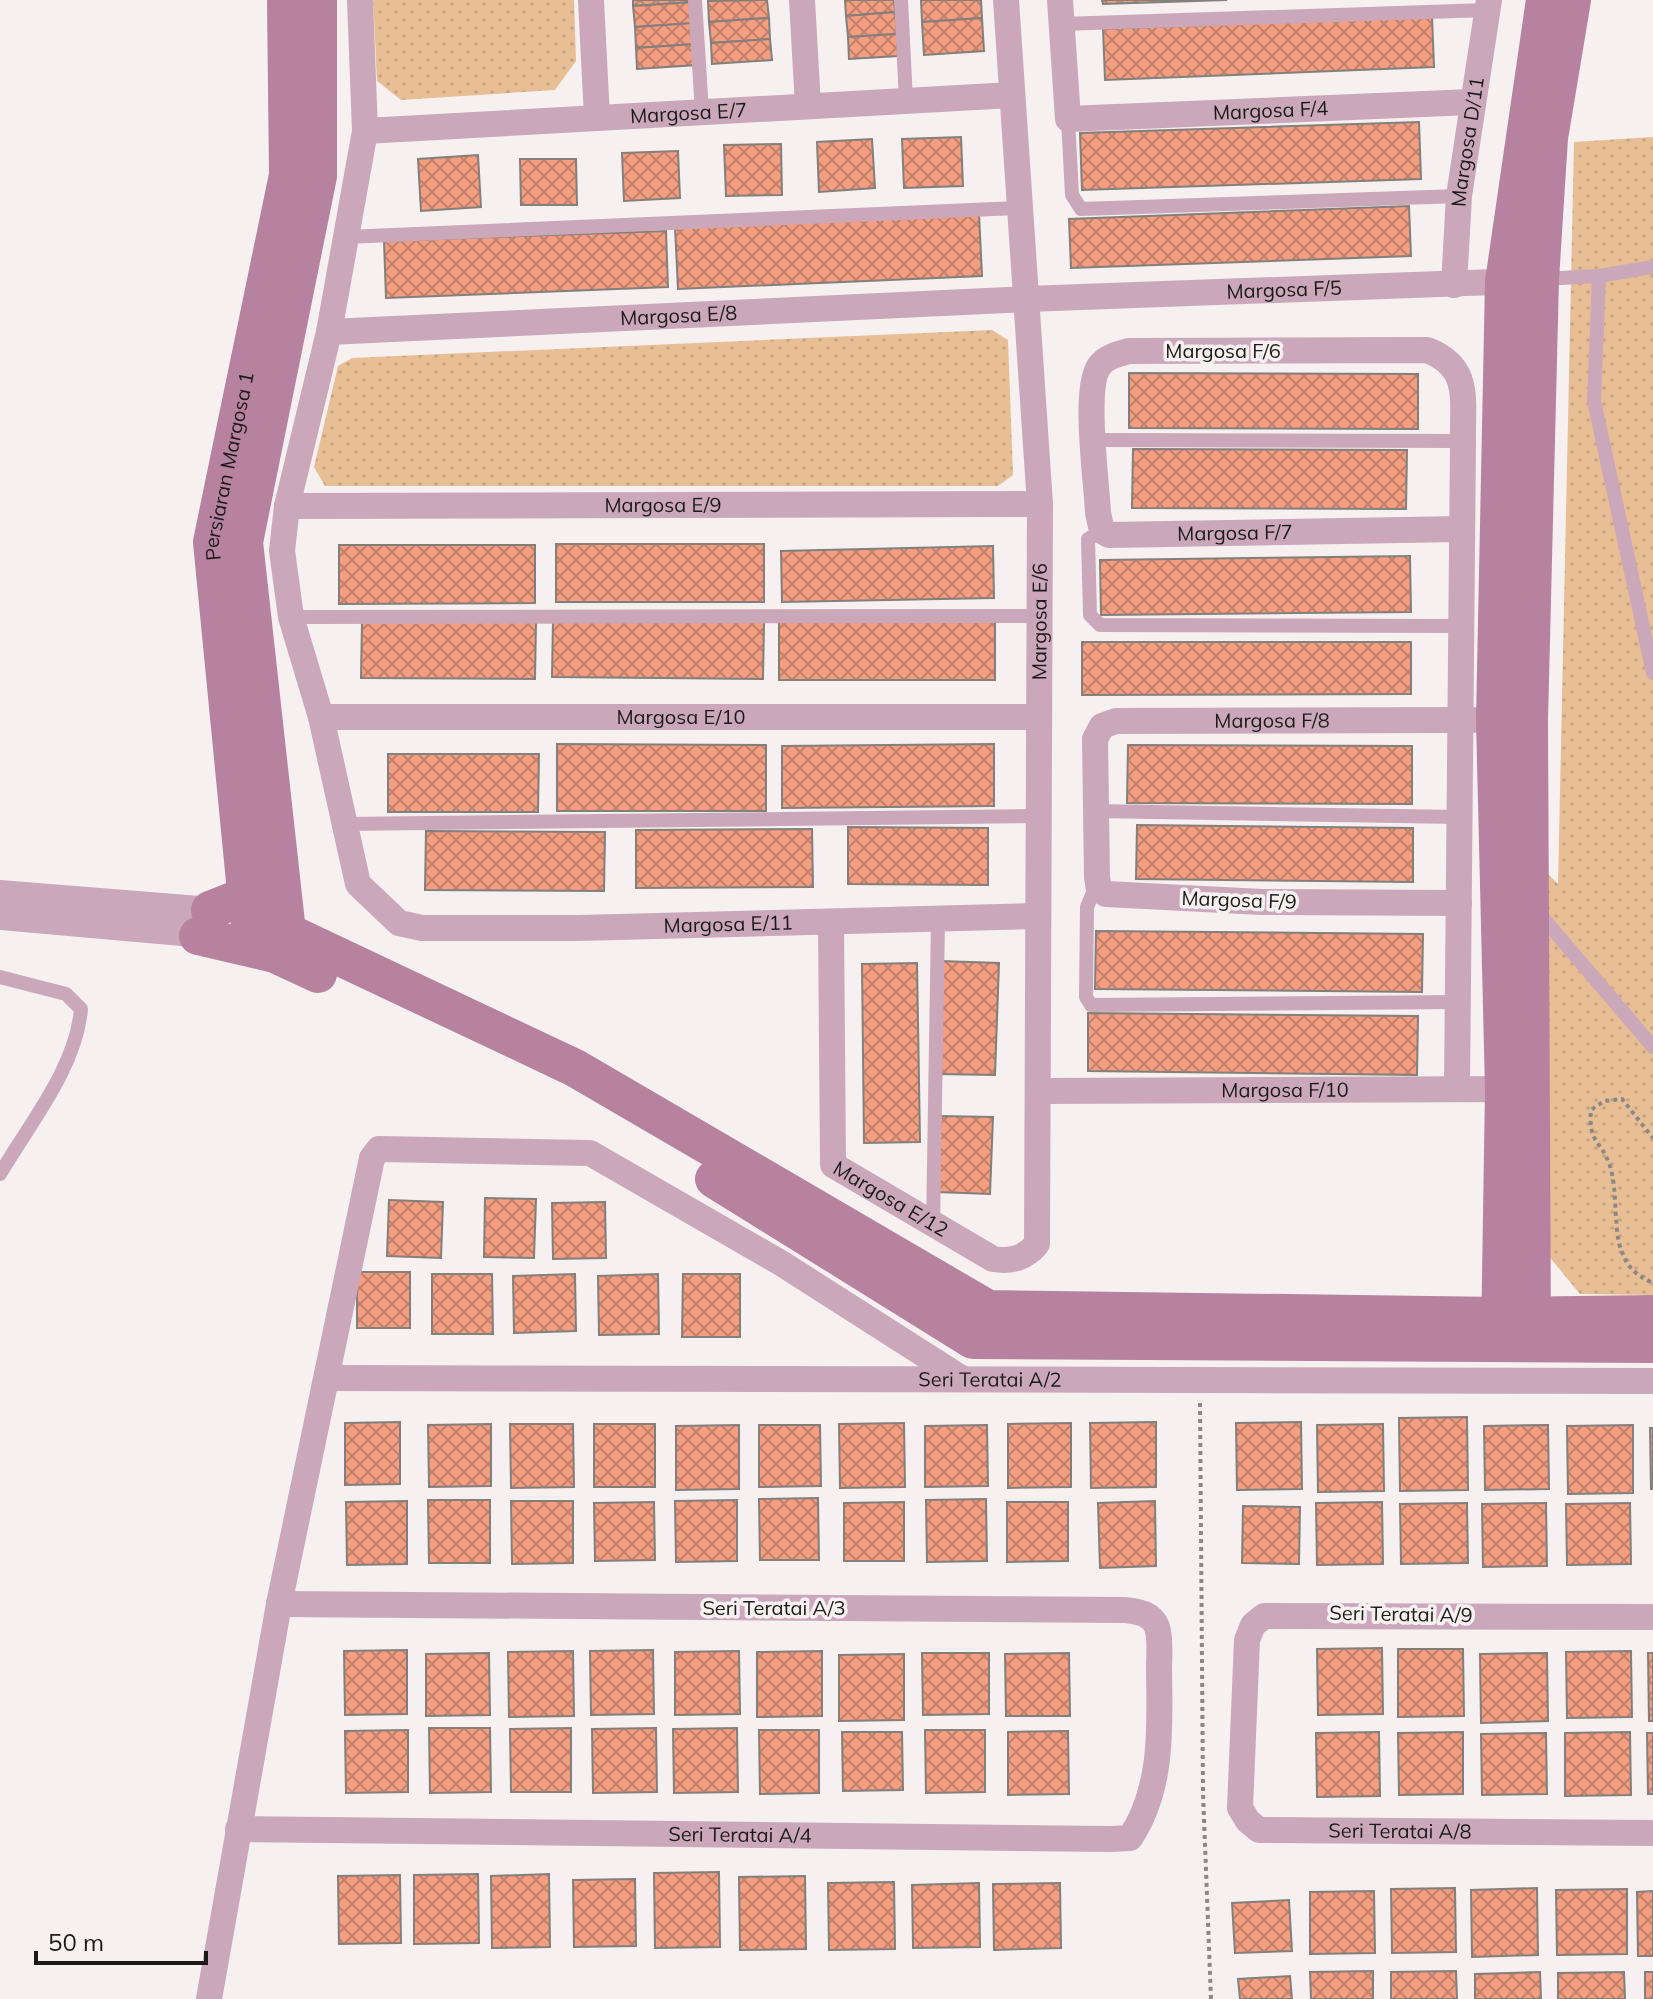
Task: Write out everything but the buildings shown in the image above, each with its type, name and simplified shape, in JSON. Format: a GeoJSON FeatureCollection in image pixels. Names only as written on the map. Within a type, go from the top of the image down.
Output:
{"type":"FeatureCollection","features":[{"type":"Feature","properties":{"kind":"street"},"geometry":{"type":"LineString","coordinates":[[591,0],[597,118]]}},
{"type":"Feature","properties":{"kind":"street"},"geometry":{"type":"LineString","coordinates":[[802,0],[808,106]]}},
{"type":"Feature","properties":{"kind":"street","name":"Margosa E/6"},"geometry":{"type":"LineString","coordinates":[[1006,0],[1040,504],[1040,816],[1036,916],[1041,1091],[1037,1244]]}},
{"type":"Feature","properties":{"kind":"street"},"geometry":{"type":"LineString","coordinates":[[1516,1330],[1517,1089],[1495,720],[1522,281],[1545,0]]}},
{"type":"Feature","properties":{"kind":"street"},"geometry":{"type":"LineString","coordinates":[[1522,281],[1572,0]]}},
{"type":"Feature","properties":{"kind":"street","name":"Margosa D/11"},"geometry":{"type":"LineString","coordinates":[[1454,285],[1459,196],[1488,5]]}},
{"type":"Feature","properties":{"kind":"street"},"geometry":{"type":"LineString","coordinates":[[302,11],[360,11],[365,131],[329,332],[273,410],[287,506],[282,551],[291,617],[321,717],[345,824]]}},
{"type":"Feature","properties":{"kind":"street","name":"Persiaran Margosa 1"},"geometry":{"type":"LineString","coordinates":[[265,922],[244,542],[318,176],[302,11]]}},
{"type":"Feature","properties":{"kind":"street"},"geometry":{"type":"LineString","coordinates":[[1061,12],[1068,119]]}},
{"type":"Feature","properties":{"kind":"street","name":"Margosa E/7"},"geometry":{"type":"LineString","coordinates":[[365,131],[1012,95]]}},
{"type":"Feature","properties":{"kind":"street","name":"Margosa F/4"},"geometry":{"type":"LineString","coordinates":[[1068,119],[1471,102]]}},
{"type":"Feature","properties":{"kind":"street","name":"Margosa F/5"},"geometry":{"type":"LineString","coordinates":[[1027,299],[1522,281]]}},
{"type":"Feature","properties":{"kind":"street","name":"Margosa E/8"},"geometry":{"type":"LineString","coordinates":[[329,332],[1027,299]]}},
{"type":"Feature","properties":{"kind":"street","name":"Margosa F/6"},"geometry":{"type":"LineString","coordinates":[[1094,440],[1091,387],[1098,365],[1129,351],[1427,350],[1454,366],[1462,383],[1463,441]]}},
{"type":"Feature","properties":{"kind":"street"},"geometry":{"type":"LineString","coordinates":[[1094,440],[1102,531]]}},
{"type":"Feature","properties":{"kind":"street"},"geometry":{"type":"LineString","coordinates":[[1463,441],[1460,626],[1495,720],[1530,903],[1517,1089]]}},
{"type":"Feature","properties":{"kind":"street","name":"Margosa E/9"},"geometry":{"type":"LineString","coordinates":[[287,506],[1040,504]]}},
{"type":"Feature","properties":{"kind":"street","name":"Margosa F/7"},"geometry":{"type":"LineString","coordinates":[[1102,531],[1117,536],[1461,529]]}},
{"type":"Feature","properties":{"kind":"street","name":"Margosa E/10"},"geometry":{"type":"LineString","coordinates":[[321,717],[1039,717]]}},
{"type":"Feature","properties":{"kind":"street"},"geometry":{"type":"LineString","coordinates":[[1457,1089],[1460,817],[1495,720]]}},
{"type":"Feature","properties":{"kind":"street","name":"Margosa F/8"},"geometry":{"type":"LineString","coordinates":[[1095,811],[1095,739],[1102,726],[1116,721],[1495,720]]}},
{"type":"Feature","properties":{"kind":"street"},"geometry":{"type":"LineString","coordinates":[[1095,811],[1099,890]]}},
{"type":"Feature","properties":{"kind":"street","name":"Margosa E/11"},"geometry":{"type":"LineString","coordinates":[[345,824],[358,884],[399,923],[422,928],[1036,916]]}},
{"type":"Feature","properties":{"kind":"street","name":"Margosa F/9"},"geometry":{"type":"LineString","coordinates":[[1099,890],[1113,896],[1262,902],[1459,903]]}},
{"type":"Feature","properties":{"kind":"street"},"geometry":{"type":"LineString","coordinates":[[0,893],[204,923],[238,899],[265,922],[771,1212],[973,1340],[1026,1325],[1200,1346],[1516,1330],[1653,1314]]}},
{"type":"Feature","properties":{"kind":"street"},"geometry":{"type":"LineString","coordinates":[[0,917],[265,922]]}},
{"type":"Feature","properties":{"kind":"street","name":"Margosa E/12"},"geometry":{"type":"LineString","coordinates":[[831,922],[833,1165],[933,1227],[993,1259],[1016,1259],[1037,1244]]}},
{"type":"Feature","properties":{"kind":"street","name":"Margosa F/10"},"geometry":{"type":"LineString","coordinates":[[1041,1091],[1517,1089]]}},
{"type":"Feature","properties":{"kind":"street"},"geometry":{"type":"LineString","coordinates":[[209,1999],[279,1604],[372,1158],[379,1149],[590,1153],[781,1263],[961,1378]]}},
{"type":"Feature","properties":{"kind":"street"},"geometry":{"type":"LineString","coordinates":[[1516,1330],[1653,1344]]}},
{"type":"Feature","properties":{"kind":"street","name":"Seri Teratai A/2"},"geometry":{"type":"LineString","coordinates":[[328,1378],[961,1378],[1200,1346],[1653,1381]]}},
{"type":"Feature","properties":{"kind":"street","name":"Seri Teratai A/3"},"geometry":{"type":"LineString","coordinates":[[279,1604],[1126,1610],[1144,1613],[1158,1628],[1161,1732]]}},
{"type":"Feature","properties":{"kind":"street","name":"Seri Teratai A/9"},"geometry":{"type":"LineString","coordinates":[[1243,1725],[1247,1640],[1253,1625],[1264,1616],[1653,1617]]}},
{"type":"Feature","properties":{"kind":"street","name":"Seri Teratai A/8"},"geometry":{"type":"LineString","coordinates":[[1243,1725],[1240,1808],[1248,1821],[1259,1830],[1653,1833]]}},
{"type":"Feature","properties":{"kind":"street","name":"Seri Teratai A/4"},"geometry":{"type":"LineString","coordinates":[[238,1829],[1130,1838],[1148,1806],[1161,1732]]}},
{"type":"Feature","properties":{"kind":"lane"},"geometry":{"type":"LineString","coordinates":[[695,0],[702,112]]}},
{"type":"Feature","properties":{"kind":"lane"},"geometry":{"type":"LineString","coordinates":[[901,0],[906,101]]}},
{"type":"Feature","properties":{"kind":"lane"},"geometry":{"type":"LineString","coordinates":[[1061,12],[1488,5]]}},
{"type":"Feature","properties":{"kind":"lane"},"geometry":{"type":"LineString","coordinates":[[1068,119],[1072,195],[1081,209],[1459,196]]}},
{"type":"Feature","properties":{"kind":"lane"},"geometry":{"type":"LineString","coordinates":[[346,237],[1018,208]]}},
{"type":"Feature","properties":{"kind":"lane"},"geometry":{"type":"LineString","coordinates":[[1522,281],[1599,276],[1653,267]]}},
{"type":"Feature","properties":{"kind":"lane"},"geometry":{"type":"LineString","coordinates":[[1599,276],[1594,401],[1653,673]]}},
{"type":"Feature","properties":{"kind":"lane"},"geometry":{"type":"LineString","coordinates":[[1094,440],[1463,441]]}},
{"type":"Feature","properties":{"kind":"lane"},"geometry":{"type":"LineString","coordinates":[[1102,531],[1088,539],[1090,615],[1100,625],[1460,626]]}},
{"type":"Feature","properties":{"kind":"lane"},"geometry":{"type":"LineString","coordinates":[[291,617],[1041,616]]}},
{"type":"Feature","properties":{"kind":"lane"},"geometry":{"type":"LineString","coordinates":[[1095,811],[1460,817]]}},
{"type":"Feature","properties":{"kind":"lane"},"geometry":{"type":"LineString","coordinates":[[345,824],[1040,816]]}},
{"type":"Feature","properties":{"kind":"lane"},"geometry":{"type":"LineString","coordinates":[[1099,890],[1087,907],[1086,997],[1091,1005],[1458,1002]]}},
{"type":"Feature","properties":{"kind":"lane"},"geometry":{"type":"LineString","coordinates":[[1530,903],[1653,1047]]}},
{"type":"Feature","properties":{"kind":"lane"},"geometry":{"type":"LineString","coordinates":[[933,1227],[938,920]]}},
{"type":"Feature","properties":{"kind":"lane"},"geometry":{"type":"LineString","coordinates":[[0,977],[66,994],[81,1009],[79,1035],[67,1060],[0,1174]]}},
{"type":"Feature","properties":{"kind":"path"},"geometry":{"type":"LineString","coordinates":[[1652,1135],[1622,1099],[1604,1101],[1591,1110],[1589,1132],[1610,1165],[1619,1213],[1620,1250],[1634,1274],[1653,1283]]}},
{"type":"Feature","properties":{"kind":"path"},"geometry":{"type":"LineString","coordinates":[[1200,1346],[1203,1793],[1211,1999]]}},
{"type":"Feature","properties":{"kind":"shaded area"},"geometry":{"type":"Polygon","coordinates":[[[373,0],[574,0],[576,61],[555,90],[401,100],[377,81],[373,0]]]}},
{"type":"Feature","properties":{"kind":"shaded area"},"geometry":{"type":"Polygon","coordinates":[[[1653,137],[1653,1295],[1580,1294],[1547,1254],[1547,873],[1558,884],[1574,142],[1653,137]]]}},
{"type":"Feature","properties":{"kind":"shaded area"},"geometry":{"type":"Polygon","coordinates":[[[992,330],[1008,340],[1013,475],[998,486],[325,486],[314,467],[338,366],[352,358],[992,330]]]}}]}
